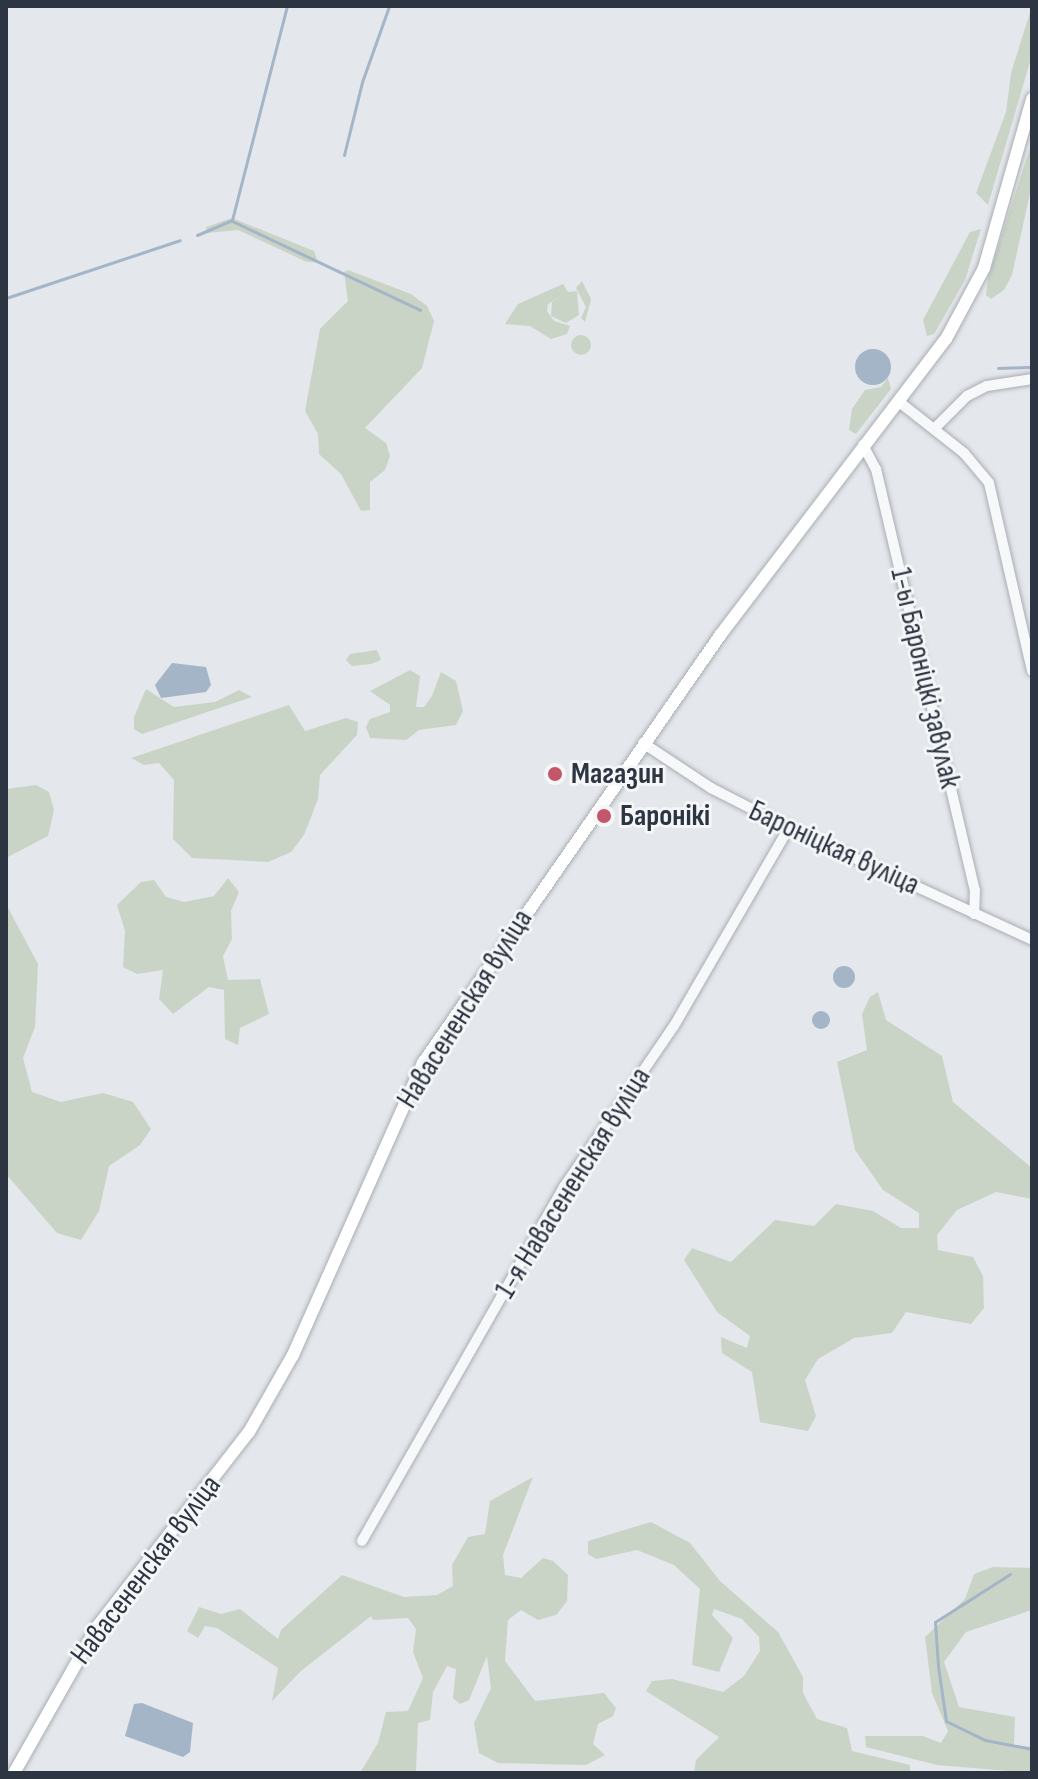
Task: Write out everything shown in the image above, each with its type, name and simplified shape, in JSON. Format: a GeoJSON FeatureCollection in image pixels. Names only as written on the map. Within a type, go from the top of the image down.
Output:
{"type":"FeatureCollection","features":[{"type":"Feature","properties":{"kind":"main road","name":"Навасененская вуліца"},"geometry":{"type":"LineString","coordinates":[[14,1773],[97,1627],[249,1432],[293,1355],[423,1063],[643,743],[863,445],[946,339],[984,268],[1032,99]]}},
{"type":"Feature","properties":{"kind":"street"},"geometry":{"type":"LineString","coordinates":[[934,429],[967,396],[987,386],[1032,379]]}},
{"type":"Feature","properties":{"kind":"street"},"geometry":{"type":"LineString","coordinates":[[898,401],[934,429],[989,483],[1032,671]]}},
{"type":"Feature","properties":{"kind":"street","name":"1-ы Бароніцкі завулак"},"geometry":{"type":"LineString","coordinates":[[863,445],[883,499],[975,890],[974,914]]}},
{"type":"Feature","properties":{"kind":"street","name":"Бароніцкая вуліца"},"geometry":{"type":"LineString","coordinates":[[643,743],[711,788],[789,828],[1032,940]]}},
{"type":"Feature","properties":{"kind":"street","name":"1-я Навасененская вуліца"},"geometry":{"type":"LineString","coordinates":[[362,1541],[564,1187],[674,1026],[789,828]]}},
{"type":"Feature","properties":{"kind":"green space"},"geometry":{"type":"Polygon","coordinates":[[[1032,6],[1032,55],[988,205],[976,193],[1006,112],[1011,73],[1032,6]]]}},
{"type":"Feature","properties":{"kind":"green space"},"geometry":{"type":"Polygon","coordinates":[[[1030,148],[1032,184],[1012,275],[1004,290],[991,299],[986,295],[988,278],[1030,148]]]}},
{"type":"Feature","properties":{"kind":"green space"},"geometry":{"type":"Polygon","coordinates":[[[232,218],[314,251],[318,262],[307,262],[238,230],[207,233],[206,227],[232,218]]]}},
{"type":"Feature","properties":{"kind":"green space"},"geometry":{"type":"Polygon","coordinates":[[[981,229],[965,280],[934,334],[927,336],[923,320],[970,232],[981,229]]]}},
{"type":"Feature","properties":{"kind":"green space"},"geometry":{"type":"Polygon","coordinates":[[[348,270],[411,294],[427,306],[434,321],[422,368],[365,428],[386,443],[390,456],[385,470],[370,482],[370,510],[361,511],[341,474],[319,454],[318,434],[305,411],[320,329],[348,301],[344,272],[348,270]]]}},
{"type":"Feature","properties":{"kind":"green space"},"geometry":{"type":"Polygon","coordinates":[[[582,281],[591,299],[585,322],[581,318],[586,307],[576,288],[582,281]]]}},
{"type":"Feature","properties":{"kind":"green space"},"geometry":{"type":"Polygon","coordinates":[[[563,284],[568,292],[577,291],[579,315],[566,323],[551,316],[552,302],[566,293],[548,304],[547,311],[554,321],[570,326],[567,334],[551,339],[530,326],[505,324],[518,304],[563,284]]]}},
{"type":"Feature","properties":{"kind":"green space"},"geometry":{"type":"Polygon","coordinates":[[[581,335],[588,338],[591,345],[588,352],[581,355],[574,352],[571,345],[574,338],[581,335]]]}},
{"type":"Feature","properties":{"kind":"green space"},"geometry":{"type":"Polygon","coordinates":[[[888,378],[891,389],[856,434],[849,430],[852,409],[865,390],[881,387],[888,378]]]}},
{"type":"Feature","properties":{"kind":"green space"},"geometry":{"type":"Polygon","coordinates":[[[377,650],[381,660],[371,664],[352,666],[346,660],[350,654],[377,650]]]}},
{"type":"Feature","properties":{"kind":"green space"},"geometry":{"type":"Polygon","coordinates":[[[410,670],[420,676],[416,707],[424,707],[432,696],[441,672],[456,681],[463,711],[456,725],[419,730],[406,740],[370,738],[366,727],[370,719],[390,712],[390,705],[370,691],[410,670]]]}},
{"type":"Feature","properties":{"kind":"green space"},"geometry":{"type":"Polygon","coordinates":[[[146,689],[174,707],[215,702],[239,690],[252,697],[142,734],[134,729],[134,717],[146,689]]]}},
{"type":"Feature","properties":{"kind":"green space"},"geometry":{"type":"Polygon","coordinates":[[[289,705],[305,731],[346,718],[358,722],[357,735],[320,775],[318,799],[304,835],[291,852],[268,862],[192,858],[173,839],[174,780],[159,763],[144,765],[131,758],[289,705]]]}},
{"type":"Feature","properties":{"kind":"green space"},"geometry":{"type":"Polygon","coordinates":[[[36,785],[49,792],[54,810],[48,836],[6,858],[6,789],[36,785]]]}},
{"type":"Feature","properties":{"kind":"green space"},"geometry":{"type":"Polygon","coordinates":[[[228,878],[239,892],[231,911],[232,939],[223,956],[228,980],[260,979],[269,1014],[240,1028],[238,1045],[225,1039],[224,990],[209,987],[173,1014],[159,999],[163,970],[137,974],[123,967],[125,931],[117,905],[141,882],[154,880],[166,897],[184,902],[214,896],[228,878]]]}},
{"type":"Feature","properties":{"kind":"green space"},"geometry":{"type":"Polygon","coordinates":[[[6,904],[38,964],[35,1027],[23,1058],[32,1092],[61,1102],[103,1093],[133,1102],[151,1129],[140,1145],[109,1166],[99,1211],[81,1240],[57,1233],[6,1174],[6,904]]]}},
{"type":"Feature","properties":{"kind":"green space"},"geometry":{"type":"Polygon","coordinates":[[[878,992],[886,1020],[942,1056],[953,1102],[1032,1168],[1032,1199],[996,1192],[957,1210],[937,1235],[938,1250],[973,1257],[983,1276],[984,1308],[971,1324],[906,1312],[892,1333],[854,1338],[818,1359],[805,1380],[816,1416],[808,1431],[760,1422],[752,1372],[722,1353],[721,1337],[747,1348],[750,1336],[717,1312],[684,1260],[692,1248],[731,1262],[775,1220],[814,1226],[836,1204],[873,1211],[901,1228],[919,1228],[919,1213],[883,1190],[855,1150],[837,1062],[867,1050],[862,1014],[870,997],[878,992]]]}},
{"type":"Feature","properties":{"kind":"green space"},"geometry":{"type":"Polygon","coordinates":[[[533,1477],[503,1555],[505,1575],[521,1578],[543,1558],[553,1561],[568,1575],[567,1601],[556,1615],[538,1620],[521,1610],[508,1620],[505,1661],[535,1701],[604,1693],[616,1708],[613,1716],[598,1724],[593,1744],[605,1755],[586,1765],[498,1763],[479,1753],[474,1723],[491,1688],[487,1656],[469,1700],[460,1704],[453,1698],[456,1669],[447,1666],[433,1692],[430,1720],[418,1723],[416,1773],[360,1773],[378,1743],[386,1712],[408,1711],[423,1678],[413,1652],[416,1629],[408,1618],[373,1620],[371,1616],[301,1671],[272,1701],[278,1668],[217,1628],[205,1626],[198,1638],[187,1631],[199,1607],[221,1614],[240,1609],[278,1639],[281,1630],[342,1575],[404,1597],[437,1595],[453,1586],[452,1565],[468,1537],[485,1534],[490,1501],[533,1477]]]}},
{"type":"Feature","properties":{"kind":"green space"},"geometry":{"type":"Polygon","coordinates":[[[651,1522],[690,1543],[720,1581],[778,1632],[803,1677],[803,1693],[817,1719],[847,1728],[852,1751],[910,1765],[910,1773],[694,1773],[696,1760],[719,1737],[646,1691],[652,1681],[672,1679],[723,1692],[744,1676],[760,1651],[759,1637],[742,1619],[714,1609],[712,1615],[733,1638],[719,1672],[692,1665],[700,1589],[674,1565],[637,1550],[596,1559],[588,1554],[588,1541],[651,1522]]]}},
{"type":"Feature","properties":{"kind":"green space"},"geometry":{"type":"Polygon","coordinates":[[[993,1567],[1032,1568],[1032,1610],[966,1632],[944,1662],[959,1707],[1015,1717],[1014,1745],[1032,1747],[1032,1773],[937,1765],[866,1747],[865,1736],[923,1736],[941,1743],[948,1731],[932,1693],[925,1637],[965,1599],[974,1574],[993,1567]]]}},
{"type":"Feature","properties":{"kind":"water"},"geometry":{"type":"Polygon","coordinates":[[[873,349],[886,354],[891,367],[886,380],[873,385],[860,380],[855,367],[860,354],[873,349]]]}},
{"type":"Feature","properties":{"kind":"water"},"geometry":{"type":"Polygon","coordinates":[[[172,663],[206,667],[211,685],[206,692],[161,698],[155,685],[172,663]]]}},
{"type":"Feature","properties":{"kind":"water"},"geometry":{"type":"Polygon","coordinates":[[[844,966],[852,969],[855,977],[852,985],[844,988],[836,985],[833,977],[836,969],[844,966]]]}},
{"type":"Feature","properties":{"kind":"water"},"geometry":{"type":"Polygon","coordinates":[[[821,1011],[830,1020],[821,1029],[812,1020],[821,1011]]]}},
{"type":"Feature","properties":{"kind":"water"},"geometry":{"type":"Polygon","coordinates":[[[142,1703],[193,1723],[190,1752],[183,1757],[125,1736],[134,1704],[142,1703]]]}},
{"type":"Feature","properties":{"kind":"waterway"},"geometry":{"type":"LineString","coordinates":[[197,235],[232,220],[287,6]]}},
{"type":"Feature","properties":{"kind":"waterway"},"geometry":{"type":"LineString","coordinates":[[344,155],[362,82],[389,6]]}},
{"type":"Feature","properties":{"kind":"waterway"},"geometry":{"type":"LineString","coordinates":[[232,221],[420,310]]}},
{"type":"Feature","properties":{"kind":"waterway"},"geometry":{"type":"LineString","coordinates":[[6,298],[180,240]]}},
{"type":"Feature","properties":{"kind":"waterway"},"geometry":{"type":"LineString","coordinates":[[998,368],[1032,367]]}},
{"type":"Feature","properties":{"kind":"waterway"},"geometry":{"type":"LineString","coordinates":[[1010,1574],[935,1622],[938,1666],[946,1721],[985,1740],[1032,1749]]}},
{"type":"Feature","properties":{"kind":"place","name":"Магазин"},"geometry":{"type":"Point","coordinates":[555,774]}},
{"type":"Feature","properties":{"kind":"place","name":"Баронікі"},"geometry":{"type":"Point","coordinates":[604,816]}}]}
